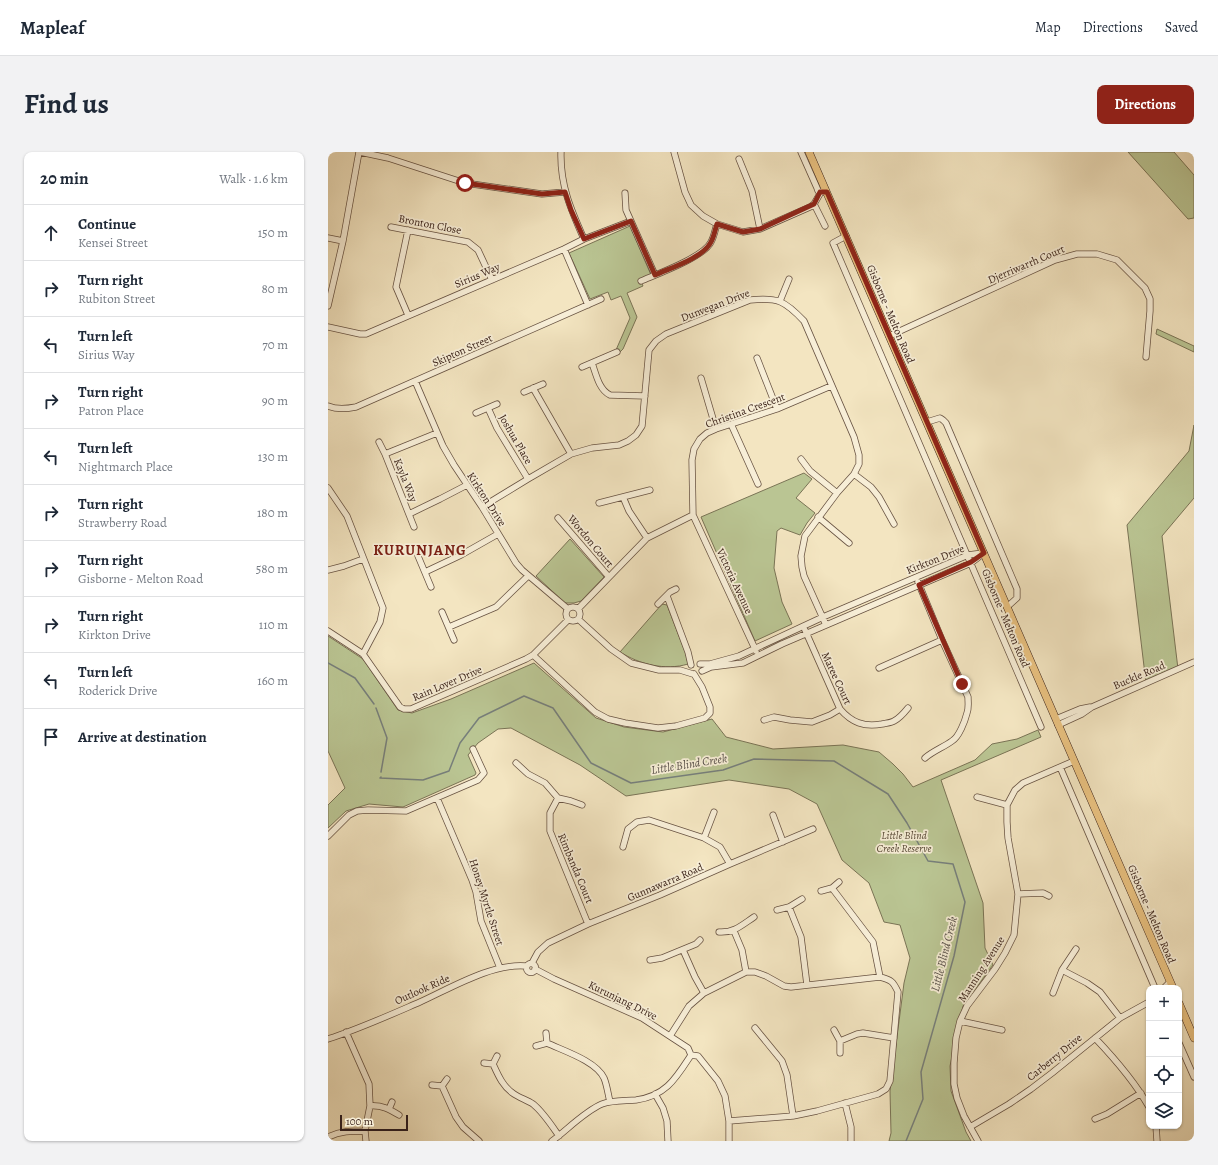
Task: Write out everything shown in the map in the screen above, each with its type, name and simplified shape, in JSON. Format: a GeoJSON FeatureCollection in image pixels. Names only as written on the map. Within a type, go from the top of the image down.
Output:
{"type":"FeatureCollection","features":[{"type":"Feature","properties":{"kind":"main road","name":"Gisborne - Melton Road"},"geometry":{"type":"LineString","coordinates":[[809,152],[824,192],[846,236],[1171,985]]}},
{"type":"Feature","properties":{"kind":"main road"},"geometry":{"type":"LineString","coordinates":[[1182,1012],[1194,1038]]}},
{"type":"Feature","properties":{"kind":"street"},"geometry":{"type":"LineString","coordinates":[[328,306],[343,241],[359,152],[388,158],[465,183],[542,194],[565,192]]}},
{"type":"Feature","properties":{"kind":"street"},"geometry":{"type":"LineString","coordinates":[[561,152],[562,175],[565,192],[584,239]]}},
{"type":"Feature","properties":{"kind":"street"},"geometry":{"type":"LineString","coordinates":[[674,152],[685,192],[691,205],[703,216],[717,224],[743,232],[760,229],[814,204],[824,192]]}},
{"type":"Feature","properties":{"kind":"street","name":"Gisborne - Melton Road"},"geometry":{"type":"LineString","coordinates":[[801,152],[816,188],[824,192]]}},
{"type":"Feature","properties":{"kind":"street"},"geometry":{"type":"LineString","coordinates":[[738,159],[752,191],[760,229]]}},
{"type":"Feature","properties":{"kind":"street"},"geometry":{"type":"LineString","coordinates":[[625,193],[626,210],[655,275]]}},
{"type":"Feature","properties":{"kind":"street"},"geometry":{"type":"LineString","coordinates":[[814,204],[825,226]]}},
{"type":"Feature","properties":{"kind":"street","name":"Sirius Way"},"geometry":{"type":"LineString","coordinates":[[328,327],[366,334],[584,239],[631,221]]}},
{"type":"Feature","properties":{"kind":"street"},"geometry":{"type":"LineString","coordinates":[[641,282],[702,252],[711,243],[717,224]]}},
{"type":"Feature","properties":{"kind":"street","name":"Bronton Close"},"geometry":{"type":"LineString","coordinates":[[391,227],[468,242],[478,250],[492,280]]}},
{"type":"Feature","properties":{"kind":"street"},"geometry":{"type":"LineString","coordinates":[[408,230],[396,287],[408,315]]}},
{"type":"Feature","properties":{"kind":"street","name":"Gisborne - Melton Road"},"geometry":{"type":"LineString","coordinates":[[846,236],[833,243],[1041,727]]}},
{"type":"Feature","properties":{"kind":"street"},"geometry":{"type":"LineString","coordinates":[[328,238],[343,241]]}},
{"type":"Feature","properties":{"kind":"street"},"geometry":{"type":"LineString","coordinates":[[564,249],[588,305]]}},
{"type":"Feature","properties":{"kind":"street","name":"Djerriwarrh Court"},"geometry":{"type":"LineString","coordinates":[[889,336],[1055,260],[1077,254],[1097,254],[1117,260],[1145,288],[1150,299],[1146,357]]}},
{"type":"Feature","properties":{"kind":"street"},"geometry":{"type":"LineString","coordinates":[[780,301],[789,279]]}},
{"type":"Feature","properties":{"kind":"street","name":"Dunvegan Drive"},"geometry":{"type":"LineString","coordinates":[[482,507],[571,454],[592,448],[618,445],[628,441],[636,435],[642,426],[649,350],[656,341],[666,334],[750,300],[764,298],[780,301],[790,307],[804,321],[854,437],[860,455],[859,464],[854,474],[818,517],[805,536],[801,556],[802,567],[826,625]]}},
{"type":"Feature","properties":{"kind":"street","name":"Skipton Street"},"geometry":{"type":"LineString","coordinates":[[328,406],[341,409],[356,407],[601,299]]}},
{"type":"Feature","properties":{"kind":"street"},"geometry":{"type":"LineString","coordinates":[[582,367],[617,352]]}},
{"type":"Feature","properties":{"kind":"street"},"geometry":{"type":"LineString","coordinates":[[757,358],[777,410]]}},
{"type":"Feature","properties":{"kind":"street"},"geometry":{"type":"LineString","coordinates":[[592,363],[604,393],[610,395],[645,396]]}},
{"type":"Feature","properties":{"kind":"street"},"geometry":{"type":"LineString","coordinates":[[701,378],[716,429]]}},
{"type":"Feature","properties":{"kind":"street","name":"Kirkton Drive"},"geometry":{"type":"LineString","coordinates":[[415,381],[437,432],[454,465],[482,507],[516,563],[528,576],[568,609]]}},
{"type":"Feature","properties":{"kind":"street"},"geometry":{"type":"LineString","coordinates":[[524,392],[543,384]]}},
{"type":"Feature","properties":{"kind":"street","name":"Christina Crescent"},"geometry":{"type":"LineString","coordinates":[[693,515],[692,460],[694,449],[700,439],[716,429],[777,410],[831,386]]}},
{"type":"Feature","properties":{"kind":"street"},"geometry":{"type":"LineString","coordinates":[[533,388],[571,454]]}},
{"type":"Feature","properties":{"kind":"street","name":"Joshua Place"},"geometry":{"type":"LineString","coordinates":[[476,413],[497,404]]}},
{"type":"Feature","properties":{"kind":"street","name":"Joshua Place"},"geometry":{"type":"LineString","coordinates":[[488,408],[497,428],[528,479]]}},
{"type":"Feature","properties":{"kind":"street","name":"Gisborne - Melton Road"},"geometry":{"type":"LineString","coordinates":[[926,422],[940,418],[946,423],[1017,589],[1017,598],[1007,607]]}},
{"type":"Feature","properties":{"kind":"street"},"geometry":{"type":"LineString","coordinates":[[731,424],[758,484]]}},
{"type":"Feature","properties":{"kind":"street","name":"Kayla Way"},"geometry":{"type":"LineString","coordinates":[[385,454],[437,432]]}},
{"type":"Feature","properties":{"kind":"street","name":"Kayla Way"},"geometry":{"type":"LineString","coordinates":[[379,442],[414,527]]}},
{"type":"Feature","properties":{"kind":"street"},"geometry":{"type":"LineString","coordinates":[[801,458],[810,471],[837,493]]}},
{"type":"Feature","properties":{"kind":"street"},"geometry":{"type":"LineString","coordinates":[[854,474],[871,487],[879,497],[894,524]]}},
{"type":"Feature","properties":{"kind":"street","name":"Kayla Way"},"geometry":{"type":"LineString","coordinates":[[409,514],[467,484]]}},
{"type":"Feature","properties":{"kind":"street"},"geometry":{"type":"LineString","coordinates":[[600,503],[650,490]]}},
{"type":"Feature","properties":{"kind":"street"},"geometry":{"type":"LineString","coordinates":[[329,491],[347,516],[383,608],[380,622],[364,654]]}},
{"type":"Feature","properties":{"kind":"street"},"geometry":{"type":"LineString","coordinates":[[623,497],[629,511],[647,538]]}},
{"type":"Feature","properties":{"kind":"street"},"geometry":{"type":"LineString","coordinates":[[578,609],[647,538],[693,515]]}},
{"type":"Feature","properties":{"kind":"street","name":"Victoria Avenue"},"geometry":{"type":"LineString","coordinates":[[693,515],[759,656]]}},
{"type":"Feature","properties":{"kind":"street"},"geometry":{"type":"LineString","coordinates":[[818,517],[849,543]]}},
{"type":"Feature","properties":{"kind":"street","name":"Wordon Court"},"geometry":{"type":"LineString","coordinates":[[558,518],[609,577]]}},
{"type":"Feature","properties":{"kind":"street"},"geometry":{"type":"LineString","coordinates":[[425,572],[462,555],[498,534]]}},
{"type":"Feature","properties":{"kind":"street","name":"Kirkton Drive"},"geometry":{"type":"LineString","coordinates":[[699,664],[710,664],[739,656],[823,617],[968,555],[984,553]]}},
{"type":"Feature","properties":{"kind":"street","name":"Kirkton Drive"},"geometry":{"type":"LineString","coordinates":[[701,671],[743,663],[971,562],[984,553]]}},
{"type":"Feature","properties":{"kind":"street"},"geometry":{"type":"LineString","coordinates":[[418,556],[431,587]]}},
{"type":"Feature","properties":{"kind":"street"},"geometry":{"type":"LineString","coordinates":[[328,570],[363,559]]}},
{"type":"Feature","properties":{"kind":"street"},"geometry":{"type":"LineString","coordinates":[[449,627],[496,607],[528,576]]}},
{"type":"Feature","properties":{"kind":"street"},"geometry":{"type":"LineString","coordinates":[[916,578],[968,697],[968,713],[957,736],[953,741],[932,752],[925,758]]}},
{"type":"Feature","properties":{"kind":"street"},"geometry":{"type":"LineString","coordinates":[[658,604],[670,592],[676,589]]}},
{"type":"Feature","properties":{"kind":"street"},"geometry":{"type":"LineString","coordinates":[[568,620],[533,655],[595,712],[608,719],[658,728],[676,726],[705,718],[710,713],[710,710],[702,687],[690,669],[691,665],[688,652],[667,596]]}},
{"type":"Feature","properties":{"kind":"street"},"geometry":{"type":"LineString","coordinates":[[573,607],[578,609],[581,614],[578,620],[574,622],[568,620],[566,616],[568,609],[573,607]]}},
{"type":"Feature","properties":{"kind":"street"},"geometry":{"type":"LineString","coordinates":[[442,612],[454,640]]}},
{"type":"Feature","properties":{"kind":"street"},"geometry":{"type":"LineString","coordinates":[[578,620],[611,649],[631,663],[659,670],[680,670],[693,674],[698,674],[701,671]]}},
{"type":"Feature","properties":{"kind":"street","name":"Maree Court"},"geometry":{"type":"LineString","coordinates":[[803,626],[840,709],[846,716],[858,724],[871,726],[893,722],[902,716],[908,708]]}},
{"type":"Feature","properties":{"kind":"street","name":"Rain Lover Drive"},"geometry":{"type":"LineString","coordinates":[[328,632],[364,654],[396,702],[404,709],[418,707],[533,655]]}},
{"type":"Feature","properties":{"kind":"street"},"geometry":{"type":"LineString","coordinates":[[878,668],[942,640]]}},
{"type":"Feature","properties":{"kind":"street"},"geometry":{"type":"LineString","coordinates":[[688,652],[702,667],[702,687]]}},
{"type":"Feature","properties":{"kind":"street","name":"Buckle Road"},"geometry":{"type":"LineString","coordinates":[[1057,722],[1082,714],[1092,707],[1194,662]]}},
{"type":"Feature","properties":{"kind":"street"},"geometry":{"type":"LineString","coordinates":[[680,670],[694,663],[699,664]]}},
{"type":"Feature","properties":{"kind":"street"},"geometry":{"type":"LineString","coordinates":[[764,720],[774,717],[812,722],[830,716],[840,709]]}},
{"type":"Feature","properties":{"kind":"street"},"geometry":{"type":"LineString","coordinates":[[328,836],[349,815],[357,811],[406,811],[478,780],[484,773],[473,749]]}},
{"type":"Feature","properties":{"kind":"street"},"geometry":{"type":"LineString","coordinates":[[977,797],[1007,805],[1015,790],[1024,783],[1074,761]]}},
{"type":"Feature","properties":{"kind":"street"},"geometry":{"type":"LineString","coordinates":[[516,763],[528,774],[545,782],[558,798],[582,805]]}},
{"type":"Feature","properties":{"kind":"street"},"geometry":{"type":"LineString","coordinates":[[1060,767],[1154,985]]}},
{"type":"Feature","properties":{"kind":"street","name":"Honey Myrtle Street"},"geometry":{"type":"LineString","coordinates":[[437,798],[472,880],[476,892],[481,921],[500,968]]}},
{"type":"Feature","properties":{"kind":"street","name":"Rimbanda Court"},"geometry":{"type":"LineString","coordinates":[[558,798],[550,813],[550,831],[588,924]]}},
{"type":"Feature","properties":{"kind":"street","name":"Manning Avenue"},"geometry":{"type":"LineString","coordinates":[[978,1141],[964,1116],[957,1098],[954,1084],[956,1038],[960,1021],[967,1006],[1002,959],[1014,935],[1018,894],[1008,838],[1007,805]]}},
{"type":"Feature","properties":{"kind":"street"},"geometry":{"type":"LineString","coordinates":[[704,838],[714,812]]}},
{"type":"Feature","properties":{"kind":"street"},"geometry":{"type":"LineString","coordinates":[[773,815],[783,842]]}},
{"type":"Feature","properties":{"kind":"street"},"geometry":{"type":"LineString","coordinates":[[623,847],[628,829],[637,822],[649,820],[704,838],[720,847],[730,864]]}},
{"type":"Feature","properties":{"kind":"street","name":"Gunnawarra Road"},"geometry":{"type":"LineString","coordinates":[[532,963],[538,952],[548,943],[588,924],[660,895],[813,829]]}},
{"type":"Feature","properties":{"kind":"street"},"geometry":{"type":"LineString","coordinates":[[822,891],[832,888],[839,882]]}},
{"type":"Feature","properties":{"kind":"street"},"geometry":{"type":"LineString","coordinates":[[832,888],[873,942],[880,977]]}},
{"type":"Feature","properties":{"kind":"street"},"geometry":{"type":"LineString","coordinates":[[1018,894],[1043,893],[1049,896]]}},
{"type":"Feature","properties":{"kind":"street"},"geometry":{"type":"LineString","coordinates":[[777,910],[789,907],[802,898]]}},
{"type":"Feature","properties":{"kind":"street"},"geometry":{"type":"LineString","coordinates":[[789,907],[801,937],[807,986]]}},
{"type":"Feature","properties":{"kind":"street"},"geometry":{"type":"LineString","coordinates":[[719,932],[734,931],[754,917]]}},
{"type":"Feature","properties":{"kind":"street"},"geometry":{"type":"LineString","coordinates":[[734,931],[742,950],[746,972]]}},
{"type":"Feature","properties":{"kind":"street"},"geometry":{"type":"LineString","coordinates":[[650,960],[662,958],[683,950],[696,944],[700,940]]}},
{"type":"Feature","properties":{"kind":"street"},"geometry":{"type":"LineString","coordinates":[[1053,993],[1062,970],[1076,949]]}},
{"type":"Feature","properties":{"kind":"street"},"geometry":{"type":"LineString","coordinates":[[683,950],[695,977],[704,992]]}},
{"type":"Feature","properties":{"kind":"street"},"geometry":{"type":"LineString","coordinates":[[529,963],[532,963],[535,966],[535,969],[533,972],[530,972],[527,970],[526,966],[529,963]]}},
{"type":"Feature","properties":{"kind":"street","name":"Outlook Ride"},"geometry":{"type":"LineString","coordinates":[[328,1039],[419,1002],[488,971],[500,968],[526,966]]}},
{"type":"Feature","properties":{"kind":"street","name":"Kurunjang Drive"},"geometry":{"type":"LineString","coordinates":[[535,969],[555,980],[642,1018],[688,1048],[692,1055],[698,1056],[718,1081],[725,1096],[730,1121],[729,1141]]}},
{"type":"Feature","properties":{"kind":"street"},"geometry":{"type":"LineString","coordinates":[[1062,970],[1087,983],[1100,992],[1120,1018]]}},
{"type":"Feature","properties":{"kind":"street"},"geometry":{"type":"LineString","coordinates":[[670,1036],[689,1006],[704,992],[746,972],[755,972],[784,986],[791,987],[880,977],[890,979],[895,984],[898,992],[890,1081],[888,1087],[884,1091],[878,1094],[793,1116],[730,1121]]}},
{"type":"Feature","properties":{"kind":"street","name":"Carberry Drive"},"geometry":{"type":"LineString","coordinates":[[970,1127],[1031,1089],[1120,1018],[1146,1004]]}},
{"type":"Feature","properties":{"kind":"street"},"geometry":{"type":"LineString","coordinates":[[960,1021],[1002,1030]]}},
{"type":"Feature","properties":{"kind":"street"},"geometry":{"type":"LineString","coordinates":[[755,1028],[782,1061],[787,1075],[793,1116]]}},
{"type":"Feature","properties":{"kind":"street"},"geometry":{"type":"LineString","coordinates":[[834,1030],[840,1041],[840,1053]]}},
{"type":"Feature","properties":{"kind":"street"},"geometry":{"type":"LineString","coordinates":[[346,1032],[369,1084],[370,1106],[365,1131],[366,1141]]}},
{"type":"Feature","properties":{"kind":"street"},"geometry":{"type":"LineString","coordinates":[[546,1033],[547,1043]]}},
{"type":"Feature","properties":{"kind":"street"},"geometry":{"type":"LineString","coordinates":[[840,1041],[857,1034],[894,1038]]}},
{"type":"Feature","properties":{"kind":"street"},"geometry":{"type":"LineString","coordinates":[[1095,1038],[1141,1093],[1146,1102]]}},
{"type":"Feature","properties":{"kind":"street"},"geometry":{"type":"LineString","coordinates":[[536,1046],[547,1043],[593,1065],[600,1071],[604,1079],[610,1102]]}},
{"type":"Feature","properties":{"kind":"street"},"geometry":{"type":"LineString","coordinates":[[1182,1050],[1194,1077]]}},
{"type":"Feature","properties":{"kind":"street"},"geometry":{"type":"LineString","coordinates":[[552,1141],[602,1104],[637,1100],[655,1094],[664,1089],[672,1082],[692,1055]]}},
{"type":"Feature","properties":{"kind":"street"},"geometry":{"type":"LineString","coordinates":[[497,1056],[493,1064],[499,1078],[514,1094],[535,1105],[559,1136]]}},
{"type":"Feature","properties":{"kind":"street"},"geometry":{"type":"LineString","coordinates":[[484,1063],[493,1064]]}},
{"type":"Feature","properties":{"kind":"street"},"geometry":{"type":"LineString","coordinates":[[442,1086],[447,1079]]}},
{"type":"Feature","properties":{"kind":"street"},"geometry":{"type":"LineString","coordinates":[[432,1085],[442,1086]]}},
{"type":"Feature","properties":{"kind":"street"},"geometry":{"type":"LineString","coordinates":[[442,1086],[456,1117],[463,1127],[479,1141]]}},
{"type":"Feature","properties":{"kind":"street"},"geometry":{"type":"LineString","coordinates":[[1095,1119],[1107,1114],[1141,1093]]}},
{"type":"Feature","properties":{"kind":"street"},"geometry":{"type":"LineString","coordinates":[[655,1094],[663,1108],[667,1121],[668,1141]]}},
{"type":"Feature","properties":{"kind":"street"},"geometry":{"type":"LineString","coordinates":[[390,1109],[392,1102]]}},
{"type":"Feature","properties":{"kind":"street"},"geometry":{"type":"LineString","coordinates":[[845,1103],[851,1127],[851,1141]]}},
{"type":"Feature","properties":{"kind":"street"},"geometry":{"type":"LineString","coordinates":[[370,1106],[379,1105],[390,1109],[399,1115]]}},
{"type":"Feature","properties":{"kind":"street"},"geometry":{"type":"LineString","coordinates":[[1156,1129],[1157,1141]]}},
{"type":"Feature","properties":{"kind":"street"},"geometry":{"type":"LineString","coordinates":[[328,1137],[338,1132],[365,1131]]}},
{"type":"Feature","properties":{"kind":"green space"},"geometry":{"type":"Polygon","coordinates":[[[1128,152],[1174,152],[1194,175],[1194,218],[1188,219],[1128,152]]]}},
{"type":"Feature","properties":{"kind":"green space"},"geometry":{"type":"Polygon","coordinates":[[[630,226],[651,275],[640,279],[643,286],[627,293],[637,317],[623,349],[618,354],[616,350],[630,318],[621,296],[611,300],[608,292],[590,299],[569,253],[630,226]]]}},
{"type":"Feature","properties":{"kind":"green space"},"geometry":{"type":"Polygon","coordinates":[[[1157,329],[1194,346],[1194,352],[1156,334],[1157,329]]]}},
{"type":"Feature","properties":{"kind":"green space"},"geometry":{"type":"Polygon","coordinates":[[[1194,425],[1194,498],[1162,536],[1178,669],[1146,683],[1127,525],[1189,451],[1194,425]]]}},
{"type":"Feature","properties":{"kind":"green space"},"geometry":{"type":"Polygon","coordinates":[[[804,473],[812,479],[796,498],[815,513],[800,535],[781,528],[777,531],[774,568],[782,602],[792,624],[755,641],[701,517],[804,473]]]}},
{"type":"Feature","properties":{"kind":"green space"},"geometry":{"type":"Polygon","coordinates":[[[570,539],[604,577],[581,601],[565,603],[536,576],[570,539]]]}},
{"type":"Feature","properties":{"kind":"green space"},"geometry":{"type":"Polygon","coordinates":[[[662,604],[667,605],[686,654],[688,664],[670,667],[652,665],[635,660],[620,652],[662,604]]]}},
{"type":"Feature","properties":{"kind":"green space","name":"Little Blind Creek Reserve"},"geometry":{"type":"Polygon","coordinates":[[[328,636],[363,659],[398,710],[412,713],[451,699],[534,663],[596,718],[624,727],[663,732],[712,719],[726,737],[773,749],[843,745],[879,752],[903,774],[913,787],[975,760],[992,744],[1017,739],[1038,730],[1041,737],[941,780],[983,903],[985,948],[993,965],[963,1006],[950,1066],[951,1091],[966,1132],[971,1141],[889,1141],[891,1133],[890,1091],[904,983],[910,958],[900,925],[884,922],[869,883],[842,860],[817,804],[789,789],[729,780],[626,796],[580,765],[511,728],[498,729],[478,743],[468,755],[476,773],[475,775],[403,807],[369,804],[346,811],[328,828],[328,805],[345,788],[328,751],[328,636]]]}},
{"type":"Feature","properties":{"kind":"waterway","name":"Little Blind Creek"},"geometry":{"type":"LineString","coordinates":[[328,663],[355,678],[374,704]]}},
{"type":"Feature","properties":{"kind":"waterway","name":"Little Blind Creek"},"geometry":{"type":"LineString","coordinates":[[381,777],[380,778],[423,780],[449,771],[460,743],[479,718],[524,696],[553,708],[591,763],[631,783],[723,770],[754,759],[834,761],[888,794],[907,823],[928,861],[953,864],[965,902],[954,956],[921,1072],[923,1099],[906,1141]]}},
{"type":"Feature","properties":{"kind":"waterway","name":"Little Blind Creek"},"geometry":{"type":"LineString","coordinates":[[376,708],[387,738],[381,772]]}},
{"type":"Feature","properties":{"kind":"district","name":"KURUNJANG"},"geometry":{"type":"Point","coordinates":[420,550]}},
{"type":"Feature","properties":{"kind":"route"},"geometry":{"type":"LineString","coordinates":[[465,183],[542,194],[565,192],[584,239],[631,221],[655,275],[702,252],[711,243],[717,224],[743,232],[760,229],[814,204],[820,192],[827,192],[984,553],[971,562],[919,585],[962,684]]}}]}
